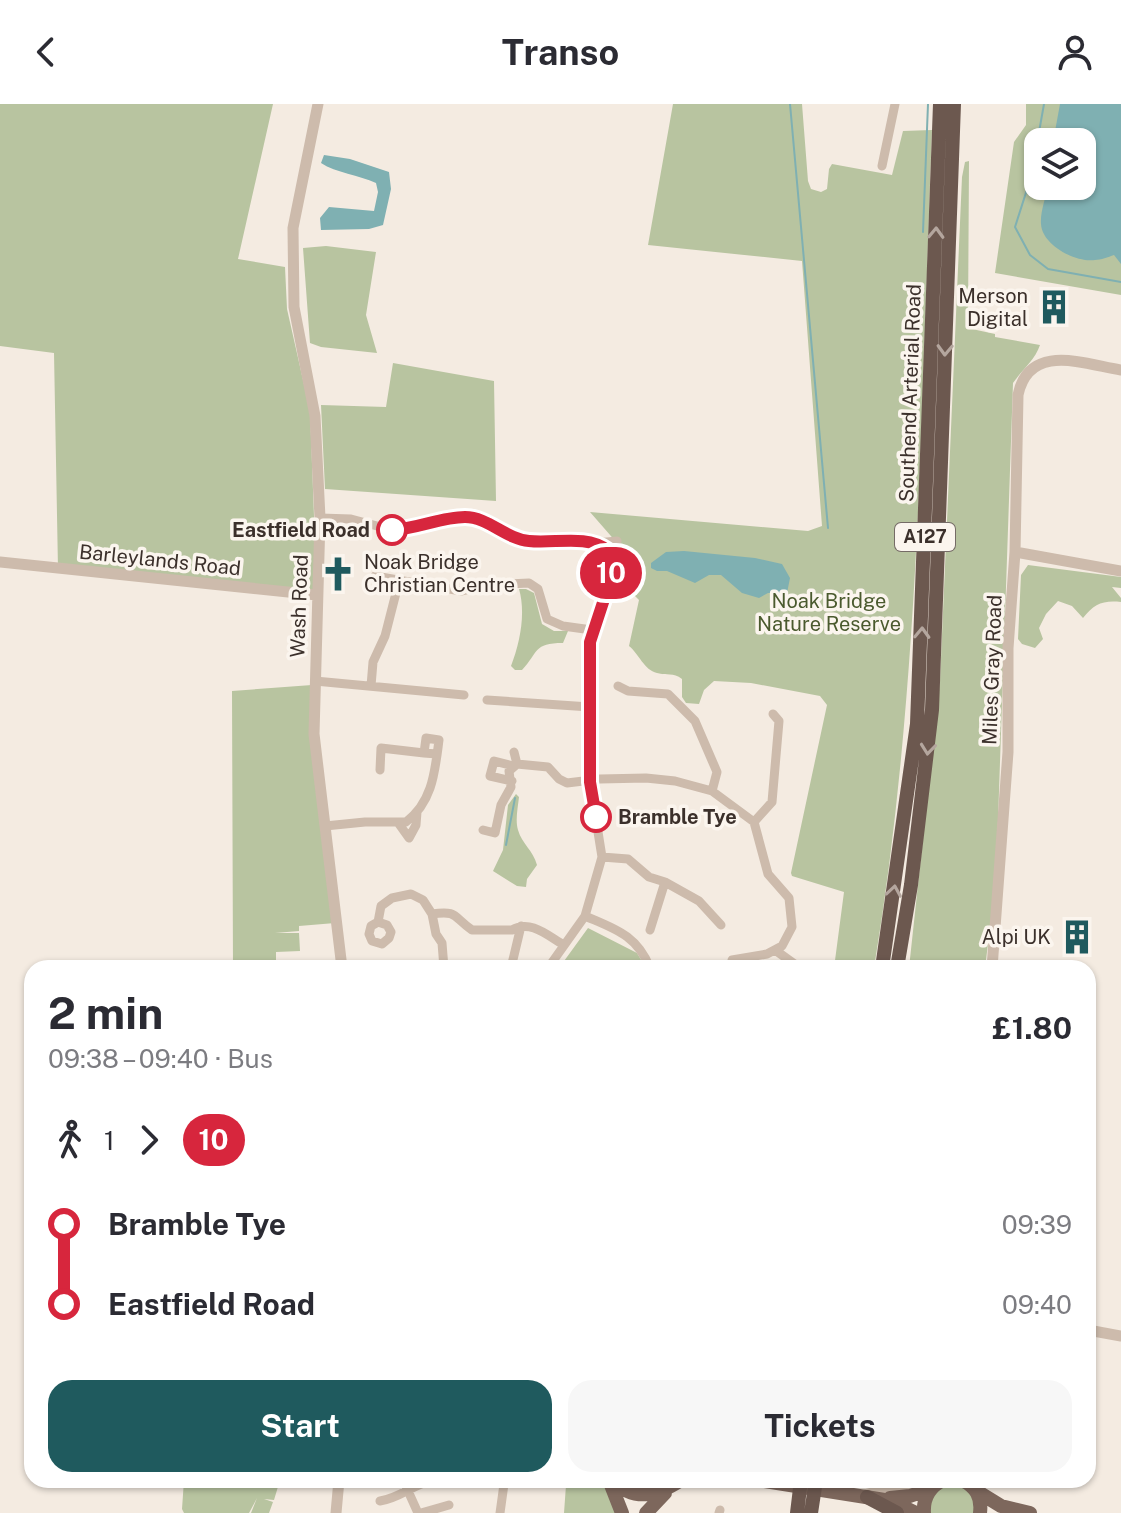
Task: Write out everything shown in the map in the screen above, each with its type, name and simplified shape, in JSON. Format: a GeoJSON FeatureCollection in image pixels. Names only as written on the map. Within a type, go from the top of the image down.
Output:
{"type":"FeatureCollection","features":[{"type":"Feature","properties":{"kind":"highway","name":"Southend Arterial Road"},"geometry":{"type":"LineString","coordinates":[[883,960],[917,724],[940,104]]}},
{"type":"Feature","properties":{"kind":"highway","name":"Southend Arterial Road"},"geometry":{"type":"LineString","coordinates":[[898,960],[913,870],[932,710],[954,104]]}},
{"type":"Feature","properties":{"kind":"highway"},"geometry":{"type":"LineString","coordinates":[[802,1488],[805,1512]]}},
{"type":"Feature","properties":{"kind":"highway"},"geometry":{"type":"LineString","coordinates":[[805,1512],[813,1488]]}},
{"type":"Feature","properties":{"kind":"highway"},"geometry":{"type":"LineString","coordinates":[[868,1498],[897,1513]]}},
{"type":"Feature","properties":{"kind":"main road"},"geometry":{"type":"LineString","coordinates":[[613,1488],[622,1513]]}},
{"type":"Feature","properties":{"kind":"main road"},"geometry":{"type":"LineString","coordinates":[[622,1488],[644,1496],[667,1488]]}},
{"type":"Feature","properties":{"kind":"main road"},"geometry":{"type":"LineString","coordinates":[[646,1513],[670,1488]]}},
{"type":"Feature","properties":{"kind":"main road"},"geometry":{"type":"LineString","coordinates":[[808,1488],[899,1504],[916,1513]]}},
{"type":"Feature","properties":{"kind":"main road"},"geometry":{"type":"LineString","coordinates":[[868,1498],[910,1496],[924,1488]]}},
{"type":"Feature","properties":{"kind":"main road"},"geometry":{"type":"LineString","coordinates":[[924,1513],[924,1501],[930,1488]]}},
{"type":"Feature","properties":{"kind":"main road"},"geometry":{"type":"LineString","coordinates":[[971,1488],[981,1503],[980,1513]]}},
{"type":"Feature","properties":{"kind":"main road"},"geometry":{"type":"LineString","coordinates":[[974,1488],[1001,1506],[1030,1513]]}},
{"type":"Feature","properties":{"kind":"street","name":"Wash Road"},"geometry":{"type":"LineString","coordinates":[[318,104],[293,228],[294,307],[315,416],[320,518],[314,734],[341,960]]}},
{"type":"Feature","properties":{"kind":"street"},"geometry":{"type":"LineString","coordinates":[[882,166],[895,104]]}},
{"type":"Feature","properties":{"kind":"street","name":"Miles Gray Road"},"geometry":{"type":"LineString","coordinates":[[993,960],[1008,752],[1008,648],[1015,552],[1018,395],[1026,374],[1034,366],[1058,360],[1121,370]]}},
{"type":"Feature","properties":{"kind":"street"},"geometry":{"type":"LineString","coordinates":[[320,518],[351,519],[392,530],[464,517],[477,518],[525,541],[617,541]]}},
{"type":"Feature","properties":{"kind":"street"},"geometry":{"type":"LineString","coordinates":[[554,960],[585,916],[602,857],[590,782],[592,630],[611,578],[610,555],[594,542]]}},
{"type":"Feature","properties":{"kind":"street"},"geometry":{"type":"LineString","coordinates":[[1015,552],[1121,571]]}},
{"type":"Feature","properties":{"kind":"street","name":"Barleylands Road"},"geometry":{"type":"LineString","coordinates":[[0,562],[317,595]]}},
{"type":"Feature","properties":{"kind":"street"},"geometry":{"type":"LineString","coordinates":[[375,576],[461,591],[488,585],[529,583],[538,589],[547,619],[563,626],[592,630]]}},
{"type":"Feature","properties":{"kind":"street"},"geometry":{"type":"LineString","coordinates":[[371,686],[376,646],[385,636],[397,589]]}},
{"type":"Feature","properties":{"kind":"street"},"geometry":{"type":"LineString","coordinates":[[315,681],[464,695]]}},
{"type":"Feature","properties":{"kind":"street"},"geometry":{"type":"LineString","coordinates":[[618,686],[628,691],[668,694],[695,721],[717,772],[712,791]]}},
{"type":"Feature","properties":{"kind":"street"},"geometry":{"type":"LineString","coordinates":[[487,700],[590,707]]}},
{"type":"Feature","properties":{"kind":"street"},"geometry":{"type":"LineString","coordinates":[[754,822],[772,802],[779,721],[773,714]]}},
{"type":"Feature","properties":{"kind":"street"},"geometry":{"type":"LineString","coordinates":[[325,826],[365,822],[399,824],[411,818],[433,785],[439,740],[426,738],[424,753],[381,748],[380,770]]}},
{"type":"Feature","properties":{"kind":"street"},"geometry":{"type":"LineString","coordinates":[[483,830],[495,833],[501,805],[512,781],[509,771],[515,765],[514,752]]}},
{"type":"Feature","properties":{"kind":"street"},"geometry":{"type":"LineString","coordinates":[[512,781],[490,776],[494,761],[548,767],[567,783],[662,778],[712,791],[754,822],[768,874],[789,898],[792,927],[782,946],[775,950],[732,960]]}},
{"type":"Feature","properties":{"kind":"street"},"geometry":{"type":"LineString","coordinates":[[399,824],[410,843],[418,809]]}},
{"type":"Feature","properties":{"kind":"street"},"geometry":{"type":"LineString","coordinates":[[602,857],[628,859],[649,877],[665,882],[699,901],[721,925]]}},
{"type":"Feature","properties":{"kind":"street"},"geometry":{"type":"LineString","coordinates":[[650,930],[665,882]]}},
{"type":"Feature","properties":{"kind":"street"},"geometry":{"type":"LineString","coordinates":[[378,922],[385,901],[411,894],[423,900],[432,914],[436,934],[442,943],[443,960]]}},
{"type":"Feature","properties":{"kind":"street"},"geometry":{"type":"LineString","coordinates":[[432,914],[456,914],[472,930],[512,930],[521,926],[537,929],[564,945]]}},
{"type":"Feature","properties":{"kind":"street"},"geometry":{"type":"LineString","coordinates":[[585,916],[626,935],[640,946],[646,960]]}},
{"type":"Feature","properties":{"kind":"street"},"geometry":{"type":"LineString","coordinates":[[513,960],[521,926]]}},
{"type":"Feature","properties":{"kind":"street"},"geometry":{"type":"LineString","coordinates":[[775,950],[789,960]]}},
{"type":"Feature","properties":{"kind":"street"},"geometry":{"type":"LineString","coordinates":[[1096,1331],[1121,1336]]}},
{"type":"Feature","properties":{"kind":"street"},"geometry":{"type":"LineString","coordinates":[[336,1513],[338,1488]]}},
{"type":"Feature","properties":{"kind":"street"},"geometry":{"type":"LineString","coordinates":[[380,1501],[394,1499],[404,1488]]}},
{"type":"Feature","properties":{"kind":"street"},"geometry":{"type":"LineString","coordinates":[[407,1488],[419,1513],[449,1505]]}},
{"type":"Feature","properties":{"kind":"street"},"geometry":{"type":"LineString","coordinates":[[500,1513],[503,1488]]}},
{"type":"Feature","properties":{"kind":"green space"},"geometry":{"type":"Polygon","coordinates":[[[0,104],[273,104],[238,259],[285,267],[287,309],[310,411],[317,595],[58,569],[54,353],[0,346],[0,104]]]}},
{"type":"Feature","properties":{"kind":"green space","name":"Noak Bridge Nature Reserve"},"geometry":{"type":"Polygon","coordinates":[[[673,104],[802,104],[808,181],[811,189],[821,192],[827,189],[832,164],[892,175],[903,131],[932,130],[910,655],[901,760],[875,960],[835,960],[844,892],[792,876],[791,873],[827,705],[820,696],[751,683],[714,681],[704,690],[699,704],[686,703],[682,697],[682,679],[652,671],[629,646],[639,600],[619,580],[624,551],[590,512],[808,531],[822,526],[802,261],[648,245],[673,104]]]}},
{"type":"Feature","properties":{"kind":"green space"},"geometry":{"type":"Polygon","coordinates":[[[1026,104],[1121,104],[1121,295],[995,273],[1014,142],[1026,125],[1026,104]]]}},
{"type":"Feature","properties":{"kind":"green space"},"geometry":{"type":"Polygon","coordinates":[[[969,161],[968,322],[972,329],[995,334],[995,337],[1040,345],[1013,383],[996,879],[986,960],[910,960],[940,681],[965,162],[969,161]]]}},
{"type":"Feature","properties":{"kind":"green space"},"geometry":{"type":"Polygon","coordinates":[[[326,246],[376,252],[366,315],[377,353],[310,343],[303,248],[326,246]]]}},
{"type":"Feature","properties":{"kind":"green space"},"geometry":{"type":"Polygon","coordinates":[[[393,363],[494,381],[496,501],[325,489],[321,405],[386,407],[393,363]]]}},
{"type":"Feature","properties":{"kind":"green space"},"geometry":{"type":"Polygon","coordinates":[[[1028,565],[1121,577],[1121,588],[1112,587],[1121,602],[1099,604],[1083,618],[1072,606],[1058,601],[1039,628],[1043,639],[1035,648],[1022,644],[1018,639],[1021,575],[1028,565]]]}},
{"type":"Feature","properties":{"kind":"green space"},"geometry":{"type":"Polygon","coordinates":[[[519,589],[534,593],[542,624],[554,631],[568,631],[563,643],[541,647],[522,670],[515,670],[511,666],[522,618],[519,589]]]}},
{"type":"Feature","properties":{"kind":"green space"},"geometry":{"type":"Polygon","coordinates":[[[312,685],[335,923],[299,926],[299,931],[275,933],[299,933],[300,951],[276,952],[276,960],[233,960],[232,691],[312,685]]]}},
{"type":"Feature","properties":{"kind":"green space"},"geometry":{"type":"Polygon","coordinates":[[[516,794],[519,797],[518,830],[537,865],[527,879],[526,887],[517,886],[493,871],[503,850],[508,805],[516,794]]]}},
{"type":"Feature","properties":{"kind":"green space"},"geometry":{"type":"Polygon","coordinates":[[[588,928],[637,953],[641,960],[565,960],[588,928]]]}},
{"type":"Feature","properties":{"kind":"green space"},"geometry":{"type":"Polygon","coordinates":[[[183,1488],[278,1488],[274,1500],[264,1499],[273,1502],[269,1513],[251,1513],[257,1498],[249,1513],[184,1513],[183,1488]]]}},
{"type":"Feature","properties":{"kind":"green space"},"geometry":{"type":"Polygon","coordinates":[[[566,1488],[606,1488],[618,1513],[564,1513],[566,1488]]]}},
{"type":"Feature","properties":{"kind":"green space"},"geometry":{"type":"Polygon","coordinates":[[[964,1488],[973,1501],[976,1513],[930,1513],[931,1503],[939,1490],[964,1488]]]}},
{"type":"Feature","properties":{"kind":"water"},"geometry":{"type":"Polygon","coordinates":[[[1060,104],[1121,104],[1121,264],[1114,255],[1100,260],[1079,259],[1061,251],[1043,232],[1041,215],[1045,200],[1096,200],[1096,128],[1056,128],[1060,104]]]}},
{"type":"Feature","properties":{"kind":"water"},"geometry":{"type":"Polygon","coordinates":[[[324,155],[350,159],[389,172],[391,189],[383,225],[369,229],[321,230],[320,218],[329,207],[374,211],[378,192],[376,183],[321,163],[324,155]]]}},
{"type":"Feature","properties":{"kind":"water"},"geometry":{"type":"Polygon","coordinates":[[[684,551],[782,564],[790,578],[787,593],[768,593],[759,598],[742,593],[721,575],[709,575],[695,583],[651,568],[651,563],[666,552],[684,551]]]}},
{"type":"Feature","properties":{"kind":"waterway"},"geometry":{"type":"LineString","coordinates":[[790,104],[828,528]]}},
{"type":"Feature","properties":{"kind":"waterway"},"geometry":{"type":"LineString","coordinates":[[923,232],[928,104]]}},
{"type":"Feature","properties":{"kind":"waterway"},"geometry":{"type":"LineString","coordinates":[[1044,104],[1031,177],[1015,227],[1030,255],[1048,269],[1121,282]]}},
{"type":"Feature","properties":{"kind":"waterway"},"geometry":{"type":"LineString","coordinates":[[506,845],[515,798]]}},
{"type":"Feature","properties":{"kind":"bus line","name":"10"},"geometry":{"type":"LineString","coordinates":[[392,530],[464,517],[477,518],[525,541],[597,543],[607,550],[611,578],[590,642],[590,782],[596,817]]}},
{"type":"Feature","properties":{"kind":"place","name":"Merson Digital"},"geometry":{"type":"Point","coordinates":[1054,307]}},
{"type":"Feature","properties":{"kind":"place","name":"Eastfield Road"},"geometry":{"type":"Point","coordinates":[392,530]}},
{"type":"Feature","properties":{"kind":"place","name":"Noak Bridge Christian Centre"},"geometry":{"type":"Point","coordinates":[338,574]}},
{"type":"Feature","properties":{"kind":"place","name":"Bramble Tye"},"geometry":{"type":"Point","coordinates":[596,817]}},
{"type":"Feature","properties":{"kind":"place","name":"Alpi UK"},"geometry":{"type":"Point","coordinates":[1077,937]}}]}
